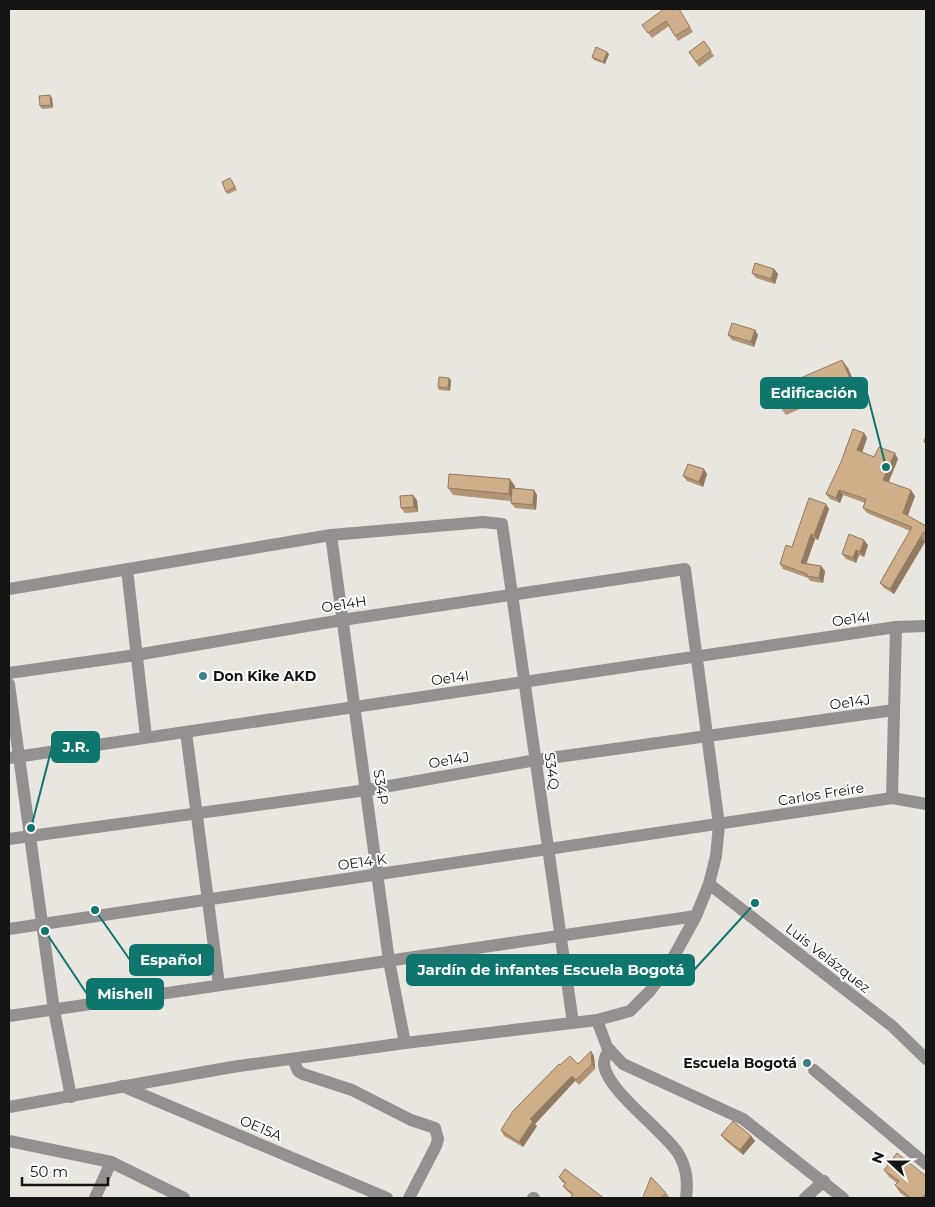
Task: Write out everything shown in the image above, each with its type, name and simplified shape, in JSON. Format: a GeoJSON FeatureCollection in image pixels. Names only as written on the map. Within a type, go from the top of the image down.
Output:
{"type":"FeatureCollection","features":[{"type":"Feature","properties":{"kind":"street","name":"S34Q"},"geometry":{"type":"LineString","coordinates":[[331,535],[483,522],[502,524],[573,1023]]}},
{"type":"Feature","properties":{"kind":"street"},"geometry":{"type":"LineString","coordinates":[[9,589],[331,535]]}},
{"type":"Feature","properties":{"kind":"street","name":"S34P"},"geometry":{"type":"LineString","coordinates":[[331,535],[389,961],[405,1043]]}},
{"type":"Feature","properties":{"kind":"street"},"geometry":{"type":"LineString","coordinates":[[127,569],[146,737]]}},
{"type":"Feature","properties":{"kind":"street","name":"Oe14H"},"geometry":{"type":"LineString","coordinates":[[9,674],[136,655],[342,620],[685,569],[697,656]]}},
{"type":"Feature","properties":{"kind":"street","name":"Oe14I"},"geometry":{"type":"LineString","coordinates":[[14,757],[896,627],[926,626]]}},
{"type":"Feature","properties":{"kind":"street"},"geometry":{"type":"LineString","coordinates":[[892,798],[896,627]]}},
{"type":"Feature","properties":{"kind":"street"},"geometry":{"type":"LineString","coordinates":[[9,1107],[122,1086],[293,1059],[405,1043],[597,1020],[630,1011],[650,991],[668,967],[696,916],[709,884],[716,856],[720,825],[697,656]]}},
{"type":"Feature","properties":{"kind":"street"},"geometry":{"type":"LineString","coordinates":[[9,684],[14,757],[31,835],[54,1010],[71,1097]]}},
{"type":"Feature","properties":{"kind":"street","name":"Oe14J"},"geometry":{"type":"LineString","coordinates":[[9,839],[367,790],[536,760],[708,738],[894,710]]}},
{"type":"Feature","properties":{"kind":"street"},"geometry":{"type":"LineString","coordinates":[[186,732],[219,985]]}},
{"type":"Feature","properties":{"kind":"street","name":"Carlos Freire"},"geometry":{"type":"LineString","coordinates":[[720,825],[892,798],[926,804]]}},
{"type":"Feature","properties":{"kind":"street","name":"OE14 K"},"geometry":{"type":"LineString","coordinates":[[9,929],[720,825]]}},
{"type":"Feature","properties":{"kind":"street","name":"Luis Velázquez"},"geometry":{"type":"LineString","coordinates":[[709,884],[892,1026],[926,1059]]}},
{"type":"Feature","properties":{"kind":"street"},"geometry":{"type":"LineString","coordinates":[[9,1016],[696,916]]}},
{"type":"Feature","properties":{"kind":"street"},"geometry":{"type":"LineString","coordinates":[[597,1020],[610,1050],[622,1064],[743,1119],[824,1181],[843,1198]]}},
{"type":"Feature","properties":{"kind":"street"},"geometry":{"type":"LineString","coordinates":[[610,1050],[605,1057],[604,1065],[613,1082],[673,1147],[683,1163],[687,1179],[686,1198]]}},
{"type":"Feature","properties":{"kind":"street"},"geometry":{"type":"LineString","coordinates":[[293,1059],[298,1071],[303,1074],[352,1090],[411,1120],[435,1128],[438,1139],[436,1146],[409,1198]]}},
{"type":"Feature","properties":{"kind":"street"},"geometry":{"type":"LineString","coordinates":[[814,1070],[926,1164]]}},
{"type":"Feature","properties":{"kind":"street","name":"OE15A"},"geometry":{"type":"LineString","coordinates":[[122,1086],[387,1198]]}},
{"type":"Feature","properties":{"kind":"street"},"geometry":{"type":"LineString","coordinates":[[9,1141],[111,1162],[184,1198]]}},
{"type":"Feature","properties":{"kind":"street"},"geometry":{"type":"LineString","coordinates":[[95,1198],[111,1162]]}},
{"type":"Feature","properties":{"kind":"street"},"geometry":{"type":"LineString","coordinates":[[805,1198],[824,1181]]}},
{"type":"Feature","properties":{"kind":"building"},"geometry":{"type":"Polygon","coordinates":[[[664,9],[679,9],[690,27],[675,36],[666,21],[648,33],[642,25],[664,9]]]}},
{"type":"Feature","properties":{"kind":"building"},"geometry":{"type":"Polygon","coordinates":[[[704,41],[711,51],[696,62],[689,52],[704,41]]]}},
{"type":"Feature","properties":{"kind":"building"},"geometry":{"type":"Polygon","coordinates":[[[596,47],[607,52],[603,62],[592,57],[596,47]]]}},
{"type":"Feature","properties":{"kind":"building"},"geometry":{"type":"Polygon","coordinates":[[[50,95],[51,105],[40,106],[39,96],[50,95]]]}},
{"type":"Feature","properties":{"kind":"building"},"geometry":{"type":"Polygon","coordinates":[[[230,178],[235,187],[226,192],[222,182],[230,178]]]}},
{"type":"Feature","properties":{"kind":"building"},"geometry":{"type":"Polygon","coordinates":[[[755,263],[774,269],[771,279],[752,273],[755,263]]]}},
{"type":"Feature","properties":{"kind":"building"},"geometry":{"type":"Polygon","coordinates":[[[732,323],[755,330],[751,342],[728,335],[732,323]]]}},
{"type":"Feature","properties":{"kind":"building"},"geometry":{"type":"Polygon","coordinates":[[[842,360],[850,378],[780,407],[773,390],[842,360]]]}},
{"type":"Feature","properties":{"kind":"building"},"geometry":{"type":"Polygon","coordinates":[[[439,377],[449,378],[448,388],[438,387],[439,377]]]}},
{"type":"Feature","properties":{"kind":"building"},"geometry":{"type":"Polygon","coordinates":[[[853,429],[864,433],[857,450],[874,457],[879,447],[895,453],[883,480],[911,490],[903,513],[926,526],[926,533],[924,532],[921,536],[890,589],[880,583],[912,527],[863,508],[866,499],[839,490],[836,498],[826,494],[841,462],[853,429]]]}},
{"type":"Feature","properties":{"kind":"building"},"geometry":{"type":"Polygon","coordinates":[[[688,464],[704,469],[699,482],[683,476],[688,464]]]}},
{"type":"Feature","properties":{"kind":"building"},"geometry":{"type":"Polygon","coordinates":[[[449,474],[510,479],[509,494],[448,488],[449,474]]]}},
{"type":"Feature","properties":{"kind":"building"},"geometry":{"type":"Polygon","coordinates":[[[512,488],[534,490],[533,505],[511,503],[512,488]]]}},
{"type":"Feature","properties":{"kind":"building"},"geometry":{"type":"Polygon","coordinates":[[[413,495],[414,507],[401,508],[400,496],[413,495]]]}},
{"type":"Feature","properties":{"kind":"building"},"geometry":{"type":"Polygon","coordinates":[[[809,498],[826,504],[814,535],[811,534],[801,563],[821,566],[819,578],[807,576],[807,574],[780,564],[786,545],[792,547],[809,498]]]}},
{"type":"Feature","properties":{"kind":"building"},"geometry":{"type":"Polygon","coordinates":[[[849,534],[864,540],[860,552],[856,550],[853,558],[842,554],[849,534]]]}},
{"type":"Feature","properties":{"kind":"building"},"geometry":{"type":"Polygon","coordinates":[[[591,1051],[592,1064],[576,1080],[572,1076],[530,1119],[533,1121],[519,1142],[501,1130],[513,1111],[559,1064],[570,1056],[578,1064],[591,1051]]]}},
{"type":"Feature","properties":{"kind":"building"},"geometry":{"type":"Polygon","coordinates":[[[733,1121],[751,1136],[740,1150],[721,1135],[733,1121]]]}},
{"type":"Feature","properties":{"kind":"building"},"geometry":{"type":"Polygon","coordinates":[[[897,1153],[926,1176],[926,1193],[922,1198],[911,1198],[895,1185],[899,1181],[884,1170],[897,1153]]]}},
{"type":"Feature","properties":{"kind":"building"},"geometry":{"type":"Polygon","coordinates":[[[565,1169],[604,1198],[570,1198],[573,1194],[563,1186],[566,1183],[559,1177],[565,1169]]]}},
{"type":"Feature","properties":{"kind":"building"},"geometry":{"type":"Polygon","coordinates":[[[651,1177],[666,1193],[661,1198],[643,1197],[651,1177]]]}},
{"type":"Feature","properties":{"kind":"place","name":"Edificación"},"geometry":{"type":"Point","coordinates":[886,467]}},
{"type":"Feature","properties":{"kind":"place","name":"Don Kike AKD"},"geometry":{"type":"Point","coordinates":[203,676]}},
{"type":"Feature","properties":{"kind":"place","name":"J.R."},"geometry":{"type":"Point","coordinates":[31,828]}},
{"type":"Feature","properties":{"kind":"place","name":"Jardín de infantes Escuela Bogotá"},"geometry":{"type":"Point","coordinates":[755,903]}},
{"type":"Feature","properties":{"kind":"place","name":"Español"},"geometry":{"type":"Point","coordinates":[95,910]}},
{"type":"Feature","properties":{"kind":"place","name":"Mishell"},"geometry":{"type":"Point","coordinates":[45,931]}},
{"type":"Feature","properties":{"kind":"place","name":"Escuela Bogotá"},"geometry":{"type":"Point","coordinates":[807,1063]}}]}
